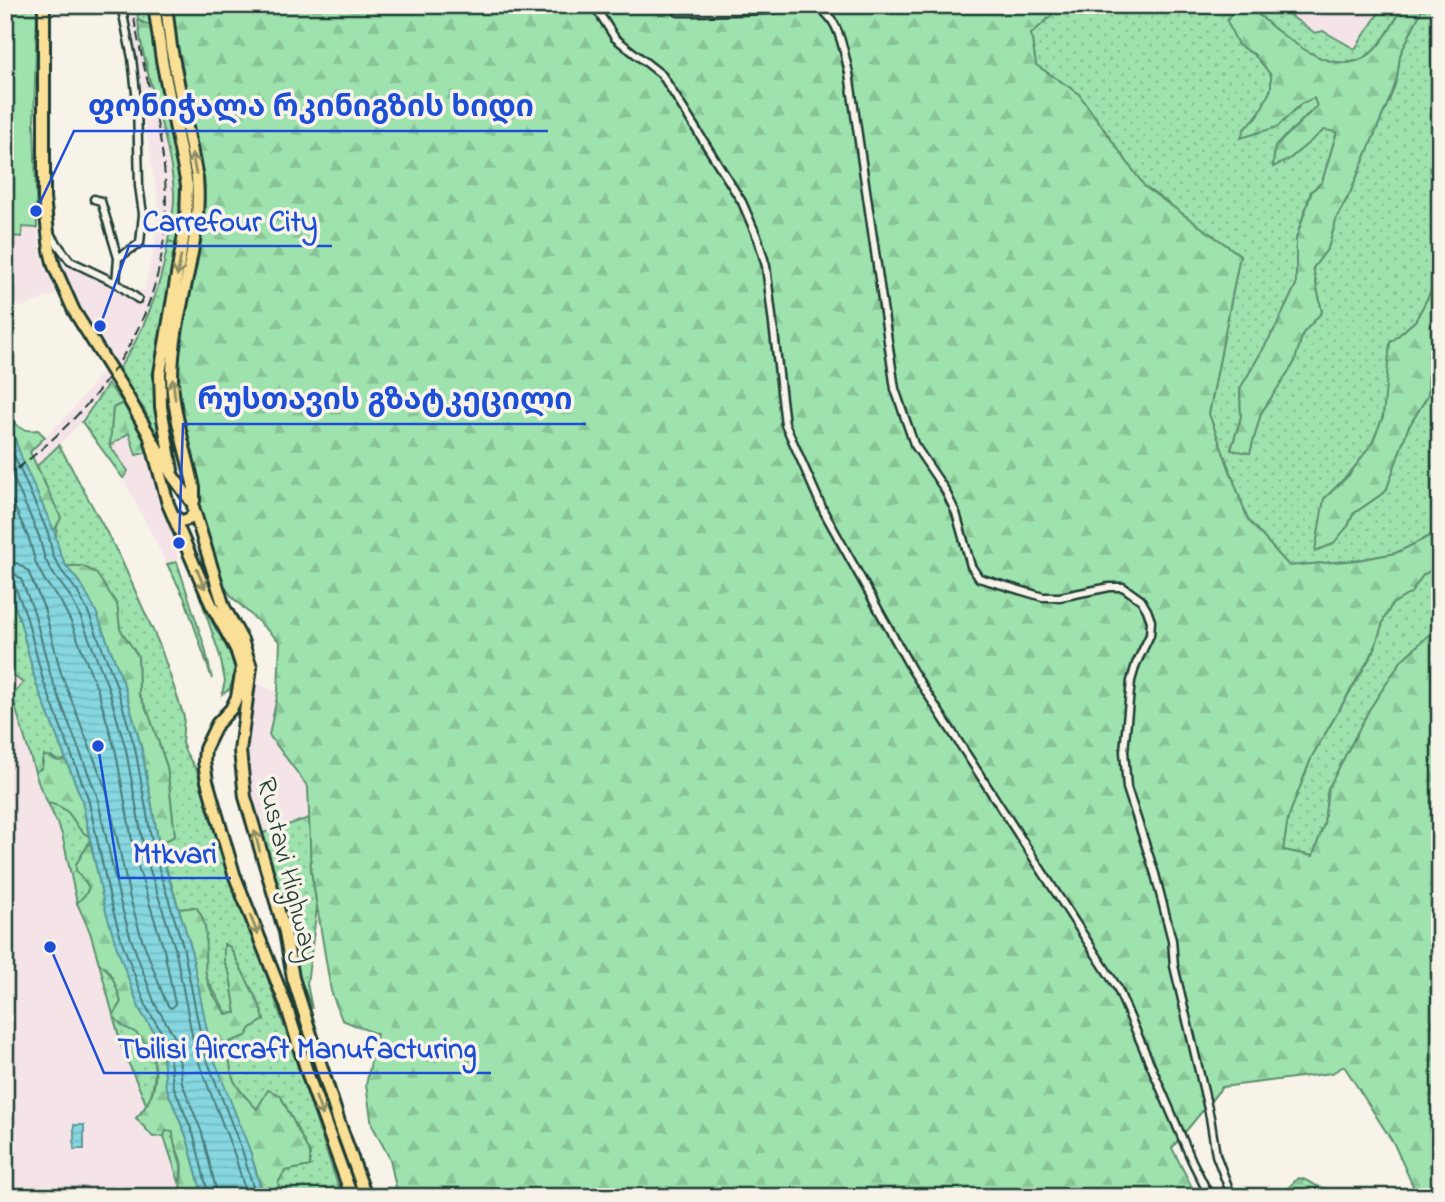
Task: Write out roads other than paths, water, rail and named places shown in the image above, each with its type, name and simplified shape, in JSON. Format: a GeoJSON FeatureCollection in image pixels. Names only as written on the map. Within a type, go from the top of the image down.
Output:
{"type":"FeatureCollection","features":[{"type":"Feature","properties":{"kind":"highway","name":"Rustavi Highway"},"geometry":{"type":"LineString","coordinates":[[44,5],[43,103],[47,230],[54,266],[74,312],[192,505],[224,607],[242,640],[251,667],[240,751],[245,797],[285,932],[293,978],[366,1197]]}},
{"type":"Feature","properties":{"kind":"highway"},"geometry":{"type":"LineString","coordinates":[[154,5],[187,185],[186,223],[160,373],[160,399],[172,475],[169,500]]}},
{"type":"Feature","properties":{"kind":"highway"},"geometry":{"type":"LineString","coordinates":[[166,5],[171,47],[199,195],[197,228],[172,374],[173,392],[194,488],[190,518],[184,521],[174,516]]}},
{"type":"Feature","properties":{"kind":"highway","name":"Rustavi Highway"},"geometry":{"type":"LineString","coordinates":[[150,438],[174,516],[211,604],[236,649],[242,668],[237,697],[231,709],[217,724],[205,749],[207,781],[234,874],[286,1005],[352,1197]]}},
{"type":"Feature","properties":{"kind":"highway"},"geometry":{"type":"LineString","coordinates":[[169,500],[178,491],[192,505]]}},
{"type":"Feature","properties":{"kind":"street"},"geometry":{"type":"LineString","coordinates":[[118,258],[140,243],[143,214],[139,186],[137,102],[132,58],[121,5]]}},
{"type":"Feature","properties":{"kind":"street"},"geometry":{"type":"LineString","coordinates":[[594,5],[615,38],[662,75],[742,202],[766,266],[785,424],[824,512],[912,670],[1117,987],[1210,1197]]}},
{"type":"Feature","properties":{"kind":"street"},"geometry":{"type":"LineString","coordinates":[[669,5],[678,12],[696,12],[769,10],[795,5]]}},
{"type":"Feature","properties":{"kind":"street"},"geometry":{"type":"LineString","coordinates":[[810,5],[820,7],[834,25],[840,36],[849,74],[895,389],[914,444],[945,490],[956,513],[971,566],[979,578],[1043,597],[1060,597],[1123,587],[1140,600],[1151,621],[1150,635],[1131,681],[1124,751],[1128,788],[1172,940],[1174,966],[1210,1117],[1216,1155],[1232,1197]]}},
{"type":"Feature","properties":{"kind":"street"},"geometry":{"type":"LineString","coordinates":[[94,199],[101,201],[118,258],[116,283]]}},
{"type":"Feature","properties":{"kind":"street"},"geometry":{"type":"LineString","coordinates":[[47,230],[70,261],[116,283],[138,299]]}},
{"type":"Feature","properties":{"kind":"water"},"geometry":{"type":"Polygon","coordinates":[[[5,410],[23,462],[54,531],[60,553],[96,612],[123,682],[141,746],[160,851],[190,944],[211,1051],[250,1151],[263,1197],[203,1197],[187,1138],[166,1087],[162,1045],[140,1010],[116,945],[104,905],[82,800],[36,683],[19,617],[5,581],[5,410]]]}},
{"type":"Feature","properties":{"kind":"water"},"geometry":{"type":"Polygon","coordinates":[[[74,1125],[84,1125],[84,1149],[74,1149],[74,1125]]]}},
{"type":"Feature","properties":{"kind":"railway"},"geometry":{"type":"LineString","coordinates":[[5,478],[45,446],[80,412],[109,376],[133,338],[151,296],[162,252],[166,203],[159,133],[132,5]]}},
{"type":"Feature","properties":{"kind":"place","name":"ფონიჭალა რკინიგზის ხიდი"},"geometry":{"type":"Point","coordinates":[36,211]}},
{"type":"Feature","properties":{"kind":"place","name":"Carrefour City"},"geometry":{"type":"Point","coordinates":[100,326]}},
{"type":"Feature","properties":{"kind":"place","name":"რუსთავის გზატკეცილი"},"geometry":{"type":"Point","coordinates":[179,543]}},
{"type":"Feature","properties":{"kind":"place","name":"Mtkvari"},"geometry":{"type":"Point","coordinates":[98,746]}},
{"type":"Feature","properties":{"kind":"place","name":"Tbilisi Aircraft Manufacturing"},"geometry":{"type":"Point","coordinates":[50,947]}}]}
